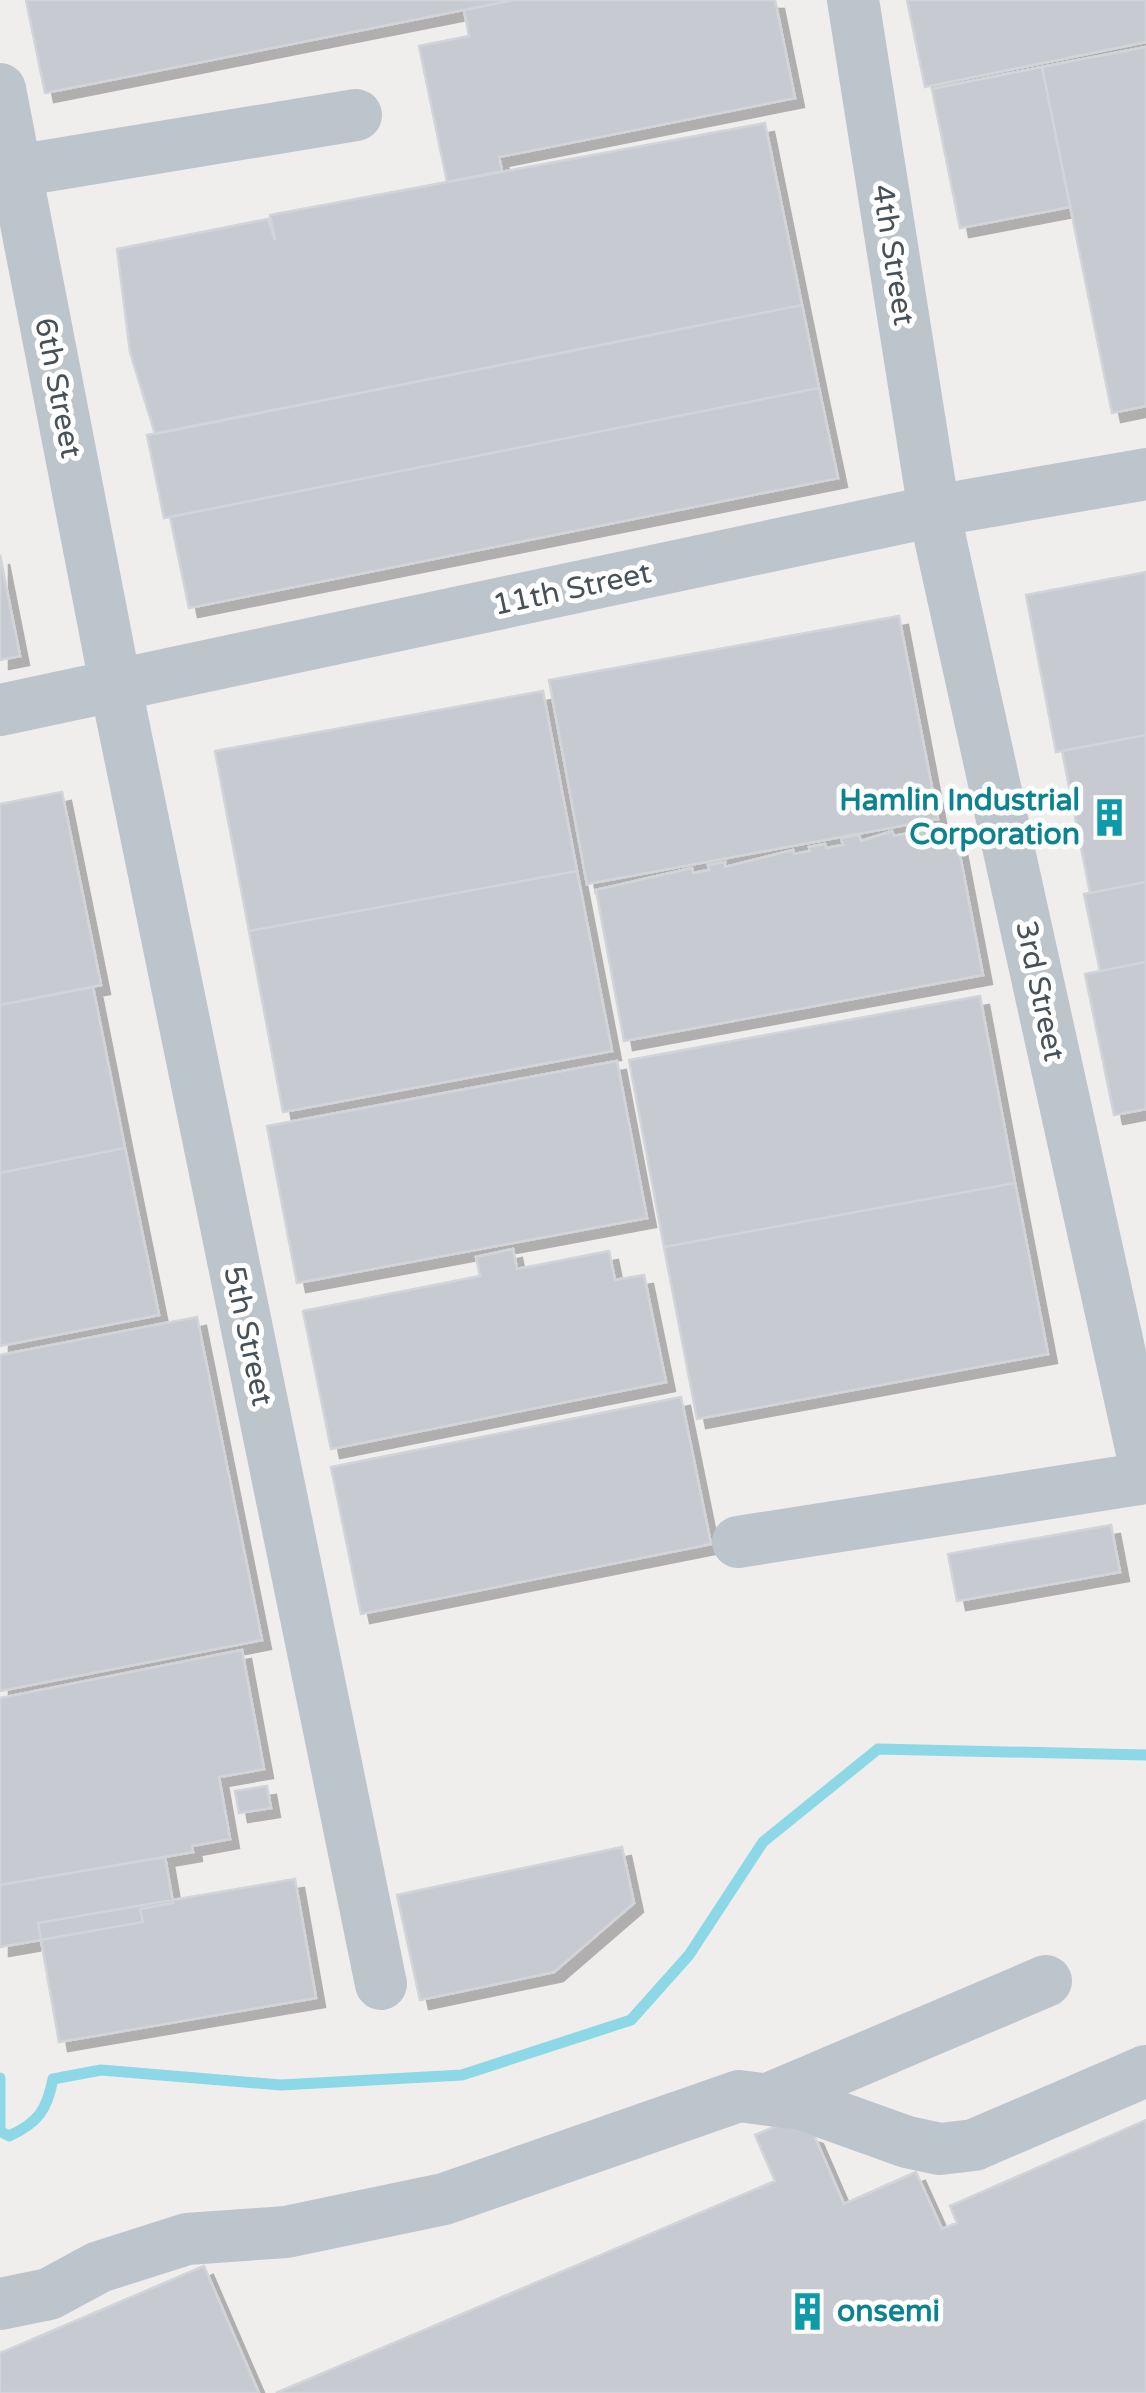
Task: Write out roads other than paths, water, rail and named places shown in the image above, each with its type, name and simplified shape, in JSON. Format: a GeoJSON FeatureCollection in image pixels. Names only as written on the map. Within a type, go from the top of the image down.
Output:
{"type":"FeatureCollection","features":[{"type":"Feature","properties":{"kind":"lane","name":"4th Street"},"geometry":{"type":"LineString","coordinates":[[853,0],[934,510]]}},
{"type":"Feature","properties":{"kind":"lane","name":"6th Street"},"geometry":{"type":"LineString","coordinates":[[0,88],[116,688]]}},
{"type":"Feature","properties":{"kind":"lane"},"geometry":{"type":"LineString","coordinates":[[16,171],[356,115]]}},
{"type":"Feature","properties":{"kind":"lane","name":"11th Street"},"geometry":{"type":"LineString","coordinates":[[0,710],[934,510],[1146,474]]}},
{"type":"Feature","properties":{"kind":"lane","name":"3rd Street"},"geometry":{"type":"LineString","coordinates":[[934,510],[1146,1474]]}},
{"type":"Feature","properties":{"kind":"lane","name":"5th Street"},"geometry":{"type":"LineString","coordinates":[[116,688],[381,1984]]}},
{"type":"Feature","properties":{"kind":"lane"},"geometry":{"type":"LineString","coordinates":[[738,1542],[1146,1474]]}},
{"type":"Feature","properties":{"kind":"lane"},"geometry":{"type":"LineString","coordinates":[[773,2097],[1046,1981]]}},
{"type":"Feature","properties":{"kind":"lane"},"geometry":{"type":"LineString","coordinates":[[0,2304],[49,2294],[99,2267],[187,2240],[286,2232],[444,2199],[739,2096],[773,2097],[940,2149],[974,2145],[1146,2071]]}},
{"type":"Feature","properties":{"kind":"waterway"},"geometry":{"type":"LineString","coordinates":[[0,2078],[0,2131],[9,2136],[40,2114],[53,2079],[101,2070],[281,2085],[462,2075],[631,2020],[689,1955],[763,1842],[878,1749],[1146,1755]]}},
{"type":"Feature","properties":{"kind":"place","name":"Hamlin Industrial Corporation"},"geometry":{"type":"Point","coordinates":[1110,817]}},
{"type":"Feature","properties":{"kind":"place","name":"onsemi"},"geometry":{"type":"Point","coordinates":[807,2311]}}]}
